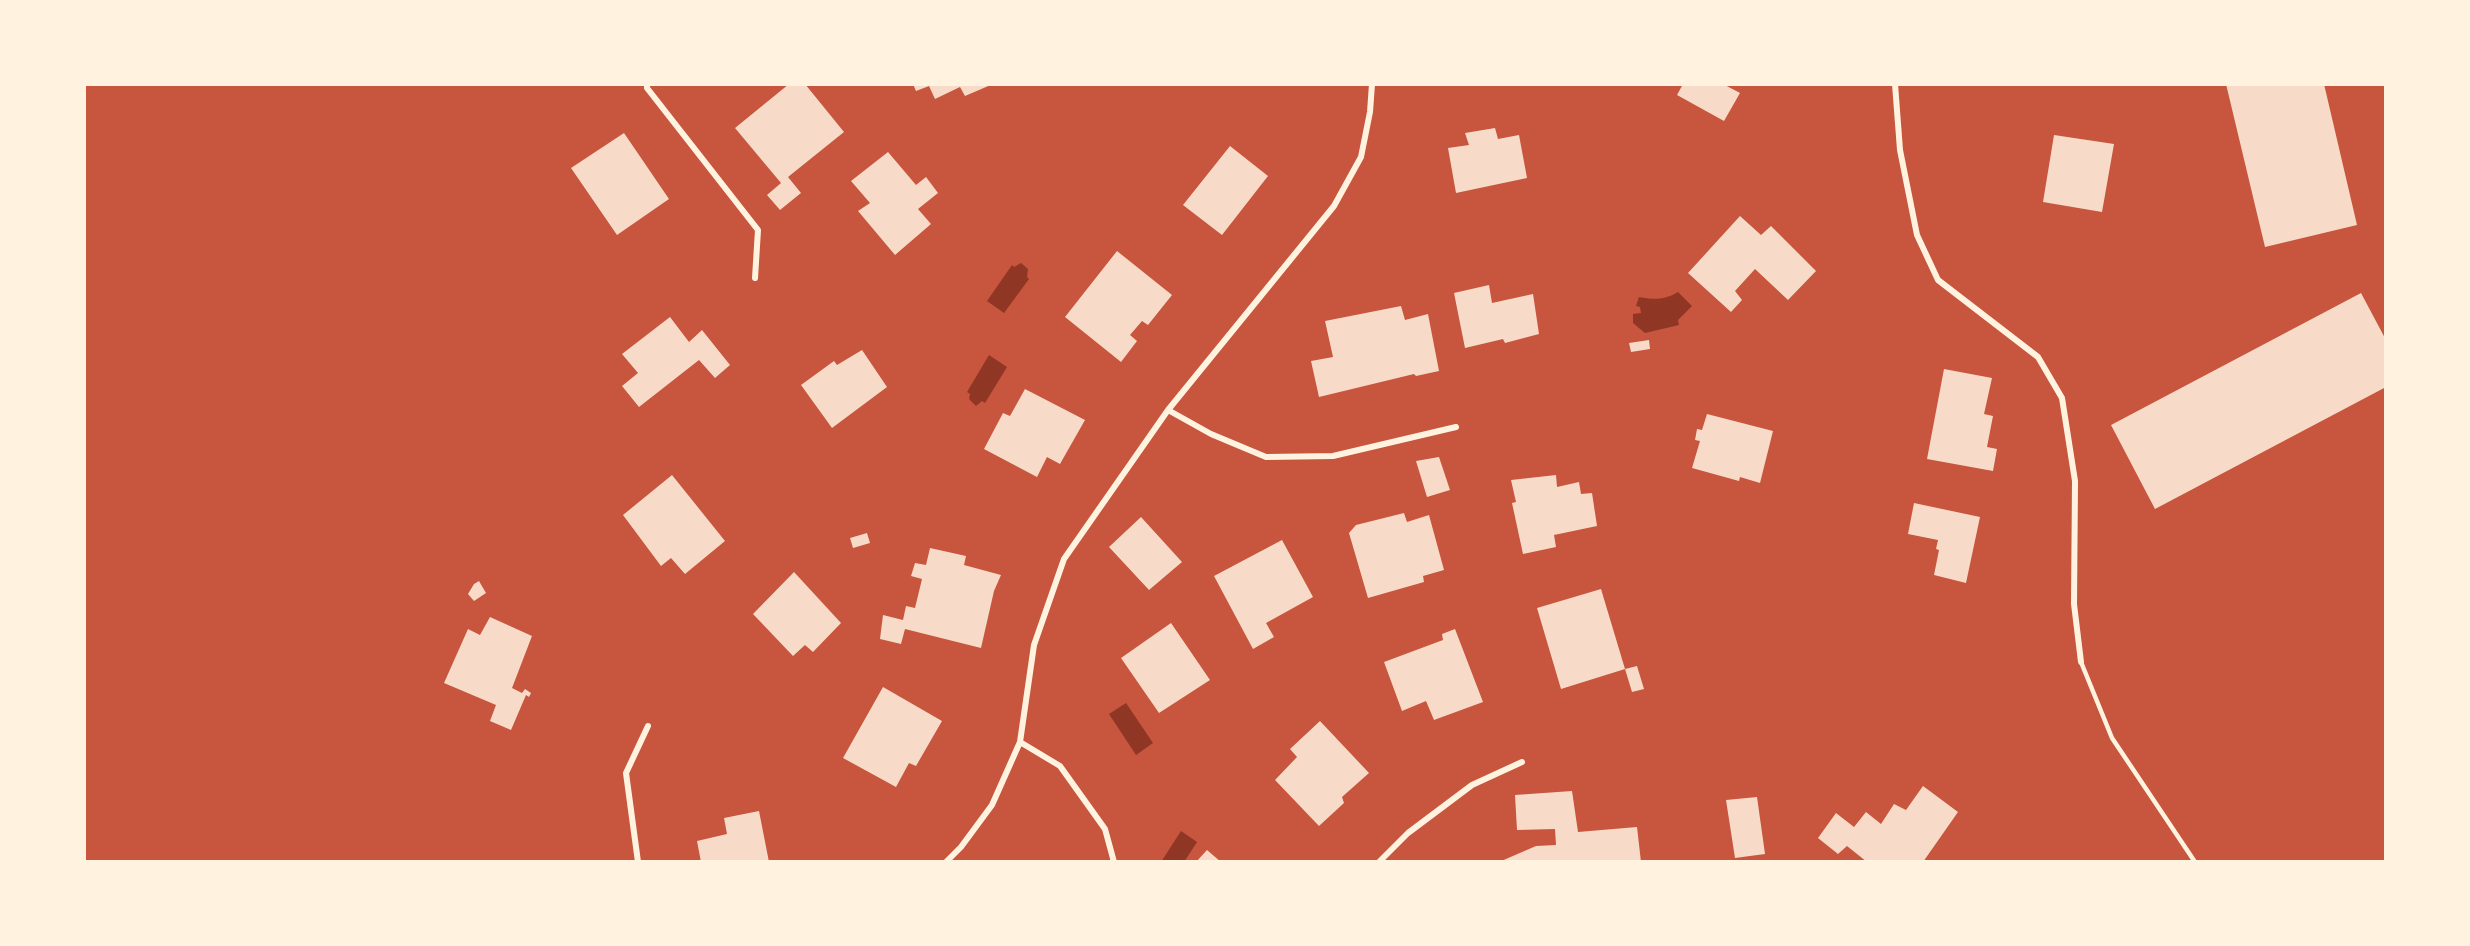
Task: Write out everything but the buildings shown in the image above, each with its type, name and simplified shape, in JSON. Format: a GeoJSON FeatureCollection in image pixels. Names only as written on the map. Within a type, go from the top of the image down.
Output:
{"type":"FeatureCollection","features":[{"type":"Feature","properties":{"kind":"street"},"geometry":{"type":"LineString","coordinates":[[647,84],[647,87],[758,230],[755,278]]}},
{"type":"Feature","properties":{"kind":"street"},"geometry":{"type":"LineString","coordinates":[[946,862],[961,847],[992,805],[1020,742],[1034,645],[1064,559],[1168,410],[1334,206],[1360,157],[1370,112],[1372,84]]}},
{"type":"Feature","properties":{"kind":"street"},"geometry":{"type":"LineString","coordinates":[[1895,84],[1900,150],[1917,235],[1938,280],[2038,357],[2061,398],[2075,481],[2074,604],[2081,662]]}},
{"type":"Feature","properties":{"kind":"street"},"geometry":{"type":"LineString","coordinates":[[1168,410],[1211,434],[1266,457],[1333,456],[1456,427]]}},
{"type":"Feature","properties":{"kind":"street"},"geometry":{"type":"LineString","coordinates":[[638,862],[626,773],[648,726]]}},
{"type":"Feature","properties":{"kind":"street"},"geometry":{"type":"LineString","coordinates":[[1020,742],[1060,766],[1105,829],[1114,862]]}},
{"type":"Feature","properties":{"kind":"street"},"geometry":{"type":"LineString","coordinates":[[1379,862],[1408,833],[1472,785],[1522,762]]}},
{"type":"Feature","properties":{"kind":"lane"},"geometry":{"type":"LineString","coordinates":[[2081,662],[2112,738],[2195,862]]}},
{"type":"Feature","properties":{"kind":"shaded area"},"geometry":{"type":"Polygon","coordinates":[[[1021,263],[1028,269],[1029,279],[1004,313],[987,301],[1012,265],[1014,267],[1021,263]]]}},
{"type":"Feature","properties":{"kind":"shaded area"},"geometry":{"type":"Polygon","coordinates":[[[1678,292],[1692,306],[1678,320],[1679,325],[1645,333],[1633,323],[1633,314],[1641,313],[1640,307],[1636,306],[1639,297],[1659,299],[1678,292]]]}},
{"type":"Feature","properties":{"kind":"shaded area"},"geometry":{"type":"Polygon","coordinates":[[[989,355],[1007,367],[985,403],[982,401],[976,406],[969,399],[970,394],[967,392],[989,355]]]}},
{"type":"Feature","properties":{"kind":"shaded area"},"geometry":{"type":"Polygon","coordinates":[[[1126,703],[1153,743],[1136,755],[1109,714],[1126,703]]]}},
{"type":"Feature","properties":{"kind":"shaded area"},"geometry":{"type":"Polygon","coordinates":[[[1181,831],[1197,842],[1184,862],[1161,862],[1181,831]]]}}]}
